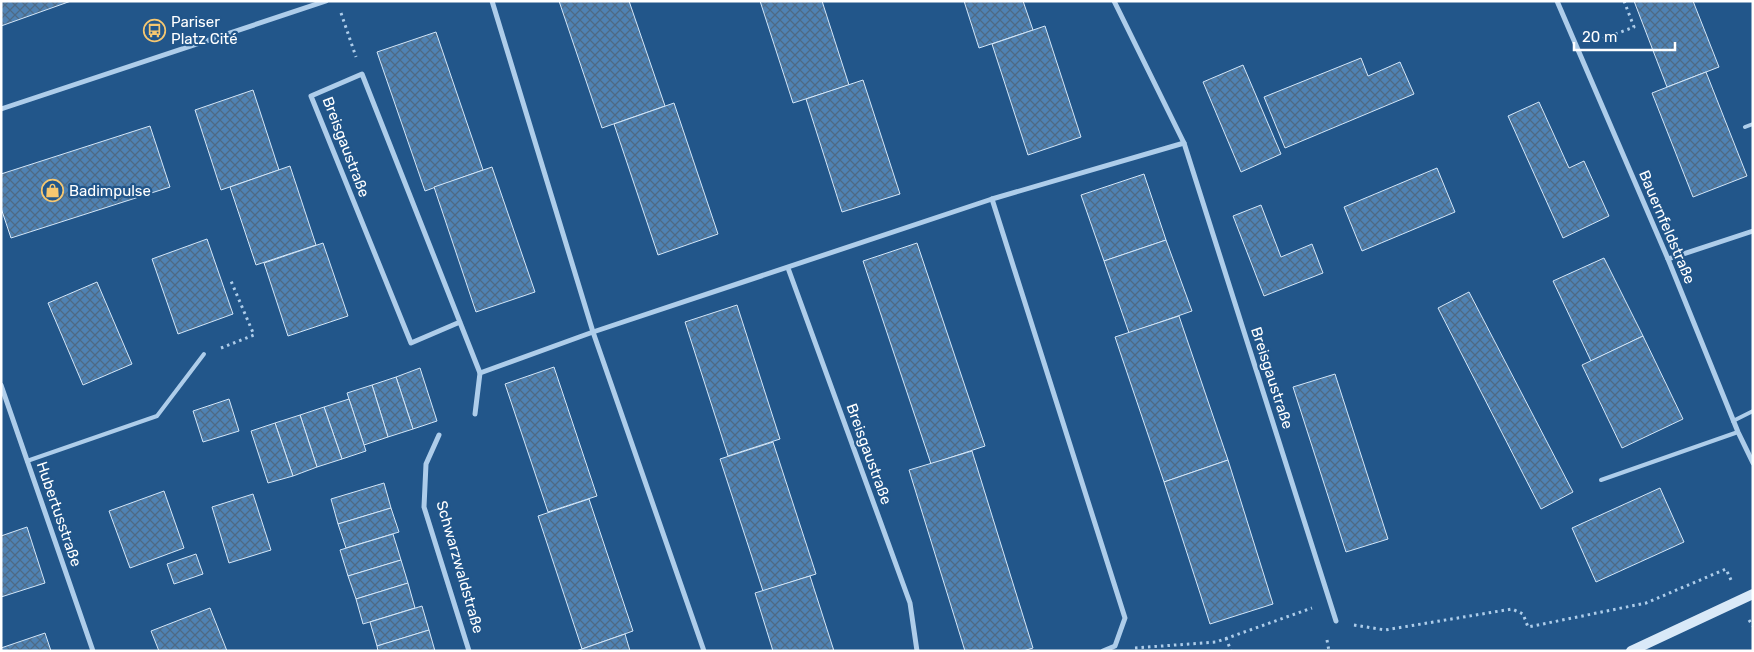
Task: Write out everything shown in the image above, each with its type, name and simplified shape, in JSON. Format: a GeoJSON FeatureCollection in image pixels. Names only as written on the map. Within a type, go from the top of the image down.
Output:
{"type":"FeatureCollection","features":[{"type":"Feature","properties":{"kind":"street"},"geometry":{"type":"LineString","coordinates":[[1,109],[326,1]]}},
{"type":"Feature","properties":{"kind":"street"},"geometry":{"type":"LineString","coordinates":[[492,1],[593,332],[704,651]]}},
{"type":"Feature","properties":{"kind":"street","name":"Breisgaustraße"},"geometry":{"type":"LineString","coordinates":[[1114,1],[1184,143],[1336,622]]}},
{"type":"Feature","properties":{"kind":"street","name":"Bauernfeldstraße"},"geometry":{"type":"LineString","coordinates":[[1557,1],[1668,259],[1733,421],[1753,463]]}},
{"type":"Feature","properties":{"kind":"street"},"geometry":{"type":"LineString","coordinates":[[362,74],[480,373],[475,414]]}},
{"type":"Feature","properties":{"kind":"street","name":"Breisgaustraße"},"geometry":{"type":"LineString","coordinates":[[362,74],[311,96],[411,343],[460,322]]}},
{"type":"Feature","properties":{"kind":"street"},"geometry":{"type":"LineString","coordinates":[[480,373],[593,332],[992,199],[1184,143]]}},
{"type":"Feature","properties":{"kind":"street"},"geometry":{"type":"LineString","coordinates":[[992,199],[1124,618],[1115,646],[1103,651]]}},
{"type":"Feature","properties":{"kind":"street"},"geometry":{"type":"LineString","coordinates":[[1668,259],[1753,231]]}},
{"type":"Feature","properties":{"kind":"street","name":"Breisgaustraße"},"geometry":{"type":"LineString","coordinates":[[788,268],[910,603],[917,651]]}},
{"type":"Feature","properties":{"kind":"street","name":"Hubertusstraße"},"geometry":{"type":"LineString","coordinates":[[1,385],[93,651]]}},
{"type":"Feature","properties":{"kind":"street","name":"Schwarzwaldstraße"},"geometry":{"type":"LineString","coordinates":[[439,435],[426,464],[424,508],[469,651]]}},
{"type":"Feature","properties":{"kind":"street"},"geometry":{"type":"LineString","coordinates":[[1631,651],[1753,594]]}},
{"type":"Feature","properties":{"kind":"lane"},"geometry":{"type":"LineString","coordinates":[[1745,127],[1753,124]]}},
{"type":"Feature","properties":{"kind":"lane"},"geometry":{"type":"LineString","coordinates":[[27,461],[157,416],[204,354]]}},
{"type":"Feature","properties":{"kind":"lane"},"geometry":{"type":"LineString","coordinates":[[1733,421],[1753,411]]}},
{"type":"Feature","properties":{"kind":"lane"},"geometry":{"type":"LineString","coordinates":[[1601,480],[1738,432]]}},
{"type":"Feature","properties":{"kind":"path"},"geometry":{"type":"LineString","coordinates":[[1577,48],[1634,27],[1624,1]]}},
{"type":"Feature","properties":{"kind":"path"},"geometry":{"type":"LineString","coordinates":[[340,10],[362,74]]}},
{"type":"Feature","properties":{"kind":"path"},"geometry":{"type":"LineString","coordinates":[[204,354],[254,335],[231,282]]}},
{"type":"Feature","properties":{"kind":"path"},"geometry":{"type":"LineString","coordinates":[[1336,622],[1385,630],[1512,609],[1523,614],[1528,627],[1646,603],[1726,569],[1739,601]]}},
{"type":"Feature","properties":{"kind":"path"},"geometry":{"type":"LineString","coordinates":[[1115,646],[1124,649],[1216,642],[1329,602]]}},
{"type":"Feature","properties":{"kind":"path"},"geometry":{"type":"LineString","coordinates":[[1226,638],[1231,651]]}},
{"type":"Feature","properties":{"kind":"path"},"geometry":{"type":"LineString","coordinates":[[1326,641],[1330,651]]}},
{"type":"Feature","properties":{"kind":"building"},"geometry":{"type":"Polygon","coordinates":[[[1,1],[71,1],[1,26],[1,1]]]}},
{"type":"Feature","properties":{"kind":"building"},"geometry":{"type":"Polygon","coordinates":[[[559,1],[629,1],[665,106],[602,128],[559,1]]]}},
{"type":"Feature","properties":{"kind":"building"},"geometry":{"type":"Polygon","coordinates":[[[760,1],[822,1],[849,85],[793,103],[760,1]]]}},
{"type":"Feature","properties":{"kind":"building"},"geometry":{"type":"Polygon","coordinates":[[[964,1],[1023,1],[1033,30],[979,48],[964,1]]]}},
{"type":"Feature","properties":{"kind":"building"},"geometry":{"type":"Polygon","coordinates":[[[1634,1],[1693,1],[1719,67],[1667,87],[1634,1]]]}},
{"type":"Feature","properties":{"kind":"building"},"geometry":{"type":"Polygon","coordinates":[[[1045,26],[1081,137],[1028,155],[992,44],[1045,26]]]}},
{"type":"Feature","properties":{"kind":"building"},"geometry":{"type":"Polygon","coordinates":[[[436,32],[483,170],[425,191],[377,52],[436,32]]]}},
{"type":"Feature","properties":{"kind":"building"},"geometry":{"type":"Polygon","coordinates":[[[1361,58],[1368,76],[1400,62],[1414,94],[1285,148],[1264,97],[1361,58]]]}},
{"type":"Feature","properties":{"kind":"building"},"geometry":{"type":"Polygon","coordinates":[[[1243,65],[1281,154],[1241,172],[1203,82],[1243,65]]]}},
{"type":"Feature","properties":{"kind":"building"},"geometry":{"type":"Polygon","coordinates":[[[1706,72],[1747,176],[1693,197],[1652,93],[1706,72]]]}},
{"type":"Feature","properties":{"kind":"building"},"geometry":{"type":"Polygon","coordinates":[[[863,80],[900,194],[842,212],[806,99],[863,80]]]}},
{"type":"Feature","properties":{"kind":"building"},"geometry":{"type":"Polygon","coordinates":[[[253,90],[279,170],[221,190],[195,110],[253,90]]]}},
{"type":"Feature","properties":{"kind":"building"},"geometry":{"type":"Polygon","coordinates":[[[1539,102],[1569,168],[1584,161],[1609,216],[1563,238],[1508,116],[1539,102]]]}},
{"type":"Feature","properties":{"kind":"building"},"geometry":{"type":"Polygon","coordinates":[[[674,103],[718,234],[658,255],[614,124],[674,103]]]}},
{"type":"Feature","properties":{"kind":"building"},"geometry":{"type":"Polygon","coordinates":[[[150,126],[170,187],[11,238],[1,208],[1,174],[150,126]]]}},
{"type":"Feature","properties":{"kind":"building"},"geometry":{"type":"Polygon","coordinates":[[[290,166],[316,245],[256,265],[230,187],[290,166]]]}},
{"type":"Feature","properties":{"kind":"building"},"geometry":{"type":"Polygon","coordinates":[[[492,167],[535,292],[476,312],[434,187],[492,167]]]}},
{"type":"Feature","properties":{"kind":"building"},"geometry":{"type":"Polygon","coordinates":[[[1437,168],[1455,212],[1362,251],[1344,207],[1437,168]]]}},
{"type":"Feature","properties":{"kind":"building"},"geometry":{"type":"Polygon","coordinates":[[[1144,174],[1166,240],[1104,261],[1081,195],[1144,174]]]}},
{"type":"Feature","properties":{"kind":"building"},"geometry":{"type":"Polygon","coordinates":[[[1261,205],[1281,257],[1312,244],[1323,273],[1264,296],[1233,216],[1261,205]]]}},
{"type":"Feature","properties":{"kind":"building"},"geometry":{"type":"Polygon","coordinates":[[[207,239],[233,314],[178,334],[152,259],[207,239]]]}},
{"type":"Feature","properties":{"kind":"building"},"geometry":{"type":"Polygon","coordinates":[[[1166,240],[1192,311],[1129,333],[1104,261],[1166,240]]]}},
{"type":"Feature","properties":{"kind":"building"},"geometry":{"type":"Polygon","coordinates":[[[323,243],[348,316],[288,336],[264,263],[323,243]]]}},
{"type":"Feature","properties":{"kind":"building"},"geometry":{"type":"Polygon","coordinates":[[[917,243],[985,446],[931,464],[863,261],[917,243]]]}},
{"type":"Feature","properties":{"kind":"building"},"geometry":{"type":"Polygon","coordinates":[[[1604,258],[1643,336],[1591,361],[1553,281],[1604,258]]]}},
{"type":"Feature","properties":{"kind":"building"},"geometry":{"type":"Polygon","coordinates":[[[97,282],[132,364],[83,385],[48,303],[97,282]]]}},
{"type":"Feature","properties":{"kind":"building"},"geometry":{"type":"Polygon","coordinates":[[[1469,292],[1573,492],[1541,509],[1438,308],[1469,292]]]}},
{"type":"Feature","properties":{"kind":"building"},"geometry":{"type":"Polygon","coordinates":[[[737,305],[780,439],[728,456],[685,322],[737,305]]]}},
{"type":"Feature","properties":{"kind":"building"},"geometry":{"type":"Polygon","coordinates":[[[1179,316],[1228,460],[1164,482],[1115,337],[1179,316]]]}},
{"type":"Feature","properties":{"kind":"building"},"geometry":{"type":"Polygon","coordinates":[[[1643,336],[1683,419],[1622,448],[1582,365],[1643,336]]]}},
{"type":"Feature","properties":{"kind":"building"},"geometry":{"type":"Polygon","coordinates":[[[554,367],[597,496],[548,512],[505,384],[554,367]]]}},
{"type":"Feature","properties":{"kind":"building"},"geometry":{"type":"Polygon","coordinates":[[[420,368],[437,421],[413,429],[396,377],[420,368]]]}},
{"type":"Feature","properties":{"kind":"building"},"geometry":{"type":"Polygon","coordinates":[[[1335,374],[1388,539],[1346,552],[1293,387],[1335,374]]]}},
{"type":"Feature","properties":{"kind":"building"},"geometry":{"type":"Polygon","coordinates":[[[396,377],[413,429],[388,437],[372,385],[396,377]]]}},
{"type":"Feature","properties":{"kind":"building"},"geometry":{"type":"Polygon","coordinates":[[[372,385],[388,437],[364,445],[347,393],[372,385]]]}},
{"type":"Feature","properties":{"kind":"building"},"geometry":{"type":"Polygon","coordinates":[[[229,399],[239,431],[203,442],[193,411],[229,399]]]}},
{"type":"Feature","properties":{"kind":"building"},"geometry":{"type":"Polygon","coordinates":[[[349,399],[366,451],[342,459],[324,407],[349,399]]]}},
{"type":"Feature","properties":{"kind":"building"},"geometry":{"type":"Polygon","coordinates":[[[324,407],[342,459],[317,467],[300,415],[324,407]]]}},
{"type":"Feature","properties":{"kind":"building"},"geometry":{"type":"Polygon","coordinates":[[[300,415],[317,467],[293,476],[275,423],[300,415]]]}},
{"type":"Feature","properties":{"kind":"building"},"geometry":{"type":"Polygon","coordinates":[[[275,423],[293,476],[268,483],[251,431],[275,423]]]}},
{"type":"Feature","properties":{"kind":"building"},"geometry":{"type":"Polygon","coordinates":[[[773,442],[816,574],[763,591],[720,459],[773,442]]]}},
{"type":"Feature","properties":{"kind":"building"},"geometry":{"type":"Polygon","coordinates":[[[972,451],[1033,648],[1023,651],[965,651],[909,470],[972,451]]]}},
{"type":"Feature","properties":{"kind":"building"},"geometry":{"type":"Polygon","coordinates":[[[1228,460],[1273,604],[1210,624],[1164,482],[1228,460]]]}},
{"type":"Feature","properties":{"kind":"building"},"geometry":{"type":"Polygon","coordinates":[[[384,483],[391,508],[338,524],[331,499],[384,483]]]}},
{"type":"Feature","properties":{"kind":"building"},"geometry":{"type":"Polygon","coordinates":[[[1660,488],[1684,542],[1596,582],[1572,528],[1660,488]]]}},
{"type":"Feature","properties":{"kind":"building"},"geometry":{"type":"Polygon","coordinates":[[[164,491],[184,548],[130,568],[109,511],[164,491]]]}},
{"type":"Feature","properties":{"kind":"building"},"geometry":{"type":"Polygon","coordinates":[[[253,494],[271,550],[229,563],[212,507],[253,494]]]}},
{"type":"Feature","properties":{"kind":"building"},"geometry":{"type":"Polygon","coordinates":[[[589,499],[633,631],[582,649],[538,516],[589,499]]]}},
{"type":"Feature","properties":{"kind":"building"},"geometry":{"type":"Polygon","coordinates":[[[391,508],[399,532],[346,548],[338,524],[391,508]]]}},
{"type":"Feature","properties":{"kind":"building"},"geometry":{"type":"Polygon","coordinates":[[[27,527],[45,583],[1,597],[1,536],[27,527]]]}},
{"type":"Feature","properties":{"kind":"building"},"geometry":{"type":"Polygon","coordinates":[[[393,534],[401,560],[348,576],[340,550],[393,534]]]}},
{"type":"Feature","properties":{"kind":"building"},"geometry":{"type":"Polygon","coordinates":[[[196,554],[203,574],[174,584],[167,564],[196,554]]]}},
{"type":"Feature","properties":{"kind":"building"},"geometry":{"type":"Polygon","coordinates":[[[401,560],[408,583],[356,599],[348,576],[401,560]]]}},
{"type":"Feature","properties":{"kind":"building"},"geometry":{"type":"Polygon","coordinates":[[[810,576],[834,651],[773,651],[755,593],[810,576]]]}},
{"type":"Feature","properties":{"kind":"building"},"geometry":{"type":"Polygon","coordinates":[[[408,583],[415,608],[363,624],[356,599],[408,583]]]}},
{"type":"Feature","properties":{"kind":"building"},"geometry":{"type":"Polygon","coordinates":[[[422,606],[429,630],[377,646],[370,622],[422,606]]]}},
{"type":"Feature","properties":{"kind":"building"},"geometry":{"type":"Polygon","coordinates":[[[210,608],[227,651],[159,651],[151,631],[210,608]]]}},
{"type":"Feature","properties":{"kind":"building"},"geometry":{"type":"Polygon","coordinates":[[[429,630],[435,651],[378,651],[377,646],[429,630]]]}},
{"type":"Feature","properties":{"kind":"building"},"geometry":{"type":"Polygon","coordinates":[[[45,633],[51,651],[1,651],[1,648],[45,633]]]}},
{"type":"Feature","properties":{"kind":"building"},"geometry":{"type":"Polygon","coordinates":[[[625,634],[630,651],[576,651],[582,649],[625,634]]]}},
{"type":"Feature","properties":{"kind":"place","name":"Pariser Platz Cité"},"geometry":{"type":"Point","coordinates":[155,31]}},
{"type":"Feature","properties":{"kind":"place","name":"Badimpulse"},"geometry":{"type":"Point","coordinates":[53,191]}}]}
